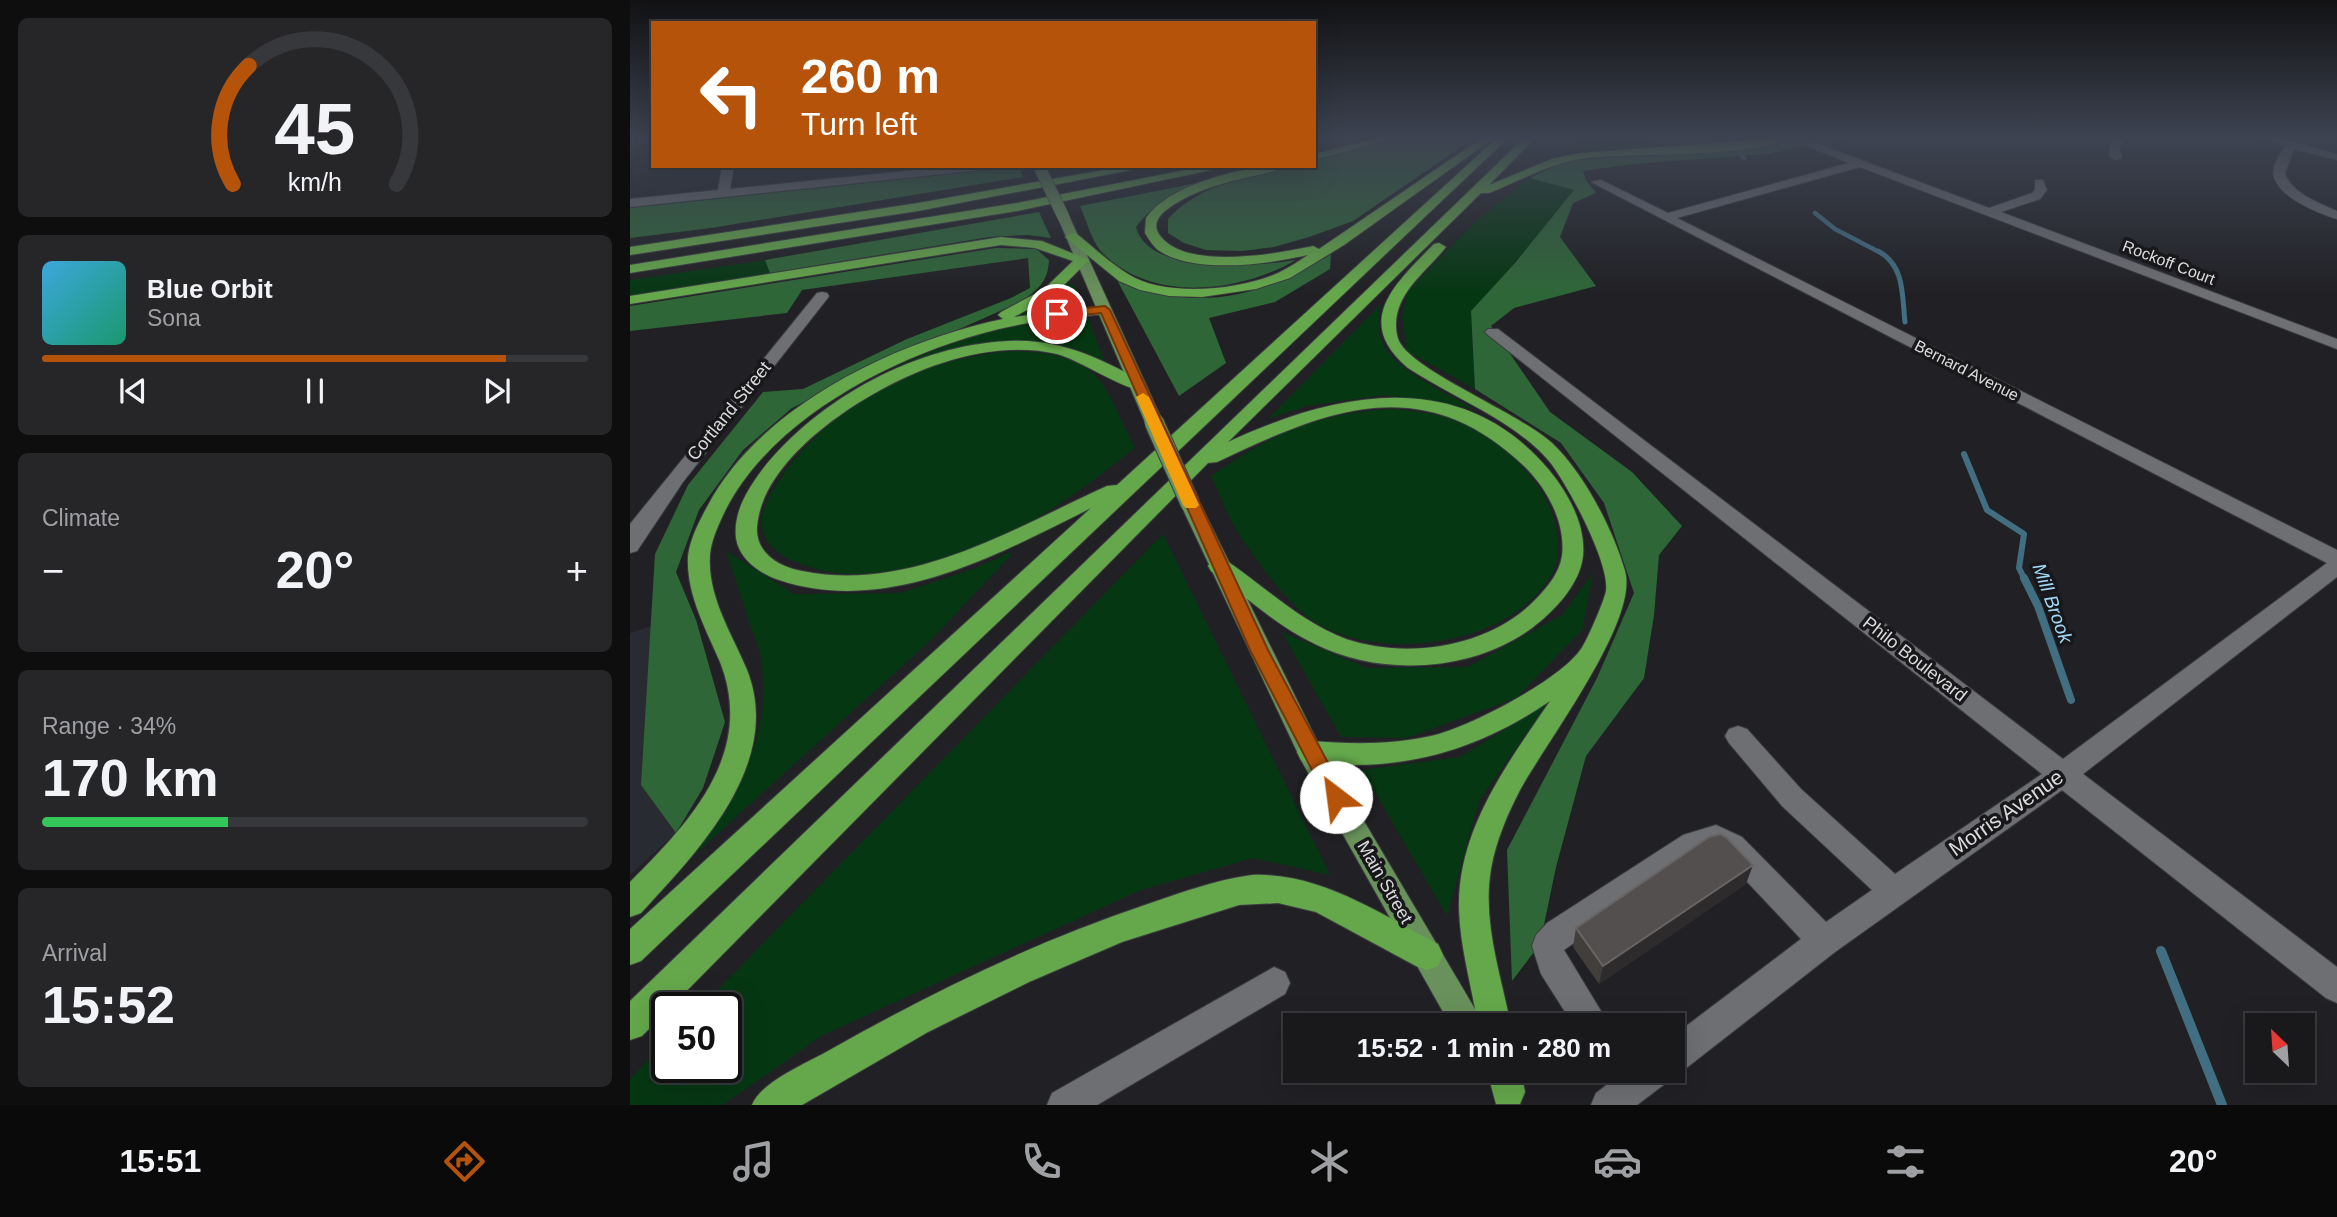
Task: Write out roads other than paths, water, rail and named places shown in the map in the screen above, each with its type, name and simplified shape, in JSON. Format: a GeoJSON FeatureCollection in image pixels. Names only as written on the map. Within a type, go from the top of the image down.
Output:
{"type":"FeatureCollection","features":[{"type":"Feature","properties":{"kind":"highway"},"geometry":{"type":"LineString","coordinates":[[630,251],[1020,190]]}},
{"type":"Feature","properties":{"kind":"highway"},"geometry":{"type":"LineString","coordinates":[[630,269],[1005,209],[1104,190]]}},
{"type":"Feature","properties":{"kind":"highway"},"geometry":{"type":"LineString","coordinates":[[1199,190],[1170,202],[1153,216],[1149,224],[1152,236],[1167,248],[1184,255],[1227,261],[1285,257],[1317,249],[1344,236]]}},
{"type":"Feature","properties":{"kind":"highway"},"geometry":{"type":"LineString","coordinates":[[1072,237],[1124,278],[1155,290],[1185,293],[1221,291],[1271,280],[1298,267],[1414,190]]}},
{"type":"Feature","properties":{"kind":"highway"},"geometry":{"type":"LineString","coordinates":[[630,950],[1447,190]]}},
{"type":"Feature","properties":{"kind":"highway"},"geometry":{"type":"LineString","coordinates":[[630,1024],[1478,190]]}},
{"type":"Feature","properties":{"kind":"highway"},"geometry":{"type":"LineString","coordinates":[[1473,194],[1487,190]]}},
{"type":"Feature","properties":{"kind":"highway"},"geometry":{"type":"LineString","coordinates":[[1439,228],[1444,241],[1406,285],[1392,307],[1388,323],[1391,341],[1401,356],[1416,367],[1500,413],[1527,431],[1565,466],[1604,541],[1617,589],[1587,660],[1566,699],[1493,812],[1485,834],[1474,903],[1493,1013]]}},
{"type":"Feature","properties":{"kind":"highway"},"geometry":{"type":"LineString","coordinates":[[630,300],[1001,241],[1037,244],[1082,260],[1041,297],[869,373],[814,405],[780,431],[752,458],[718,505],[699,553],[700,575],[708,605],[746,703],[740,745],[731,773],[696,828],[676,855],[630,903]]}},
{"type":"Feature","properties":{"kind":"highway"},"geometry":{"type":"LineString","coordinates":[[960,335],[1040,316],[1105,310]]}},
{"type":"Feature","properties":{"kind":"highway"},"geometry":{"type":"LineString","coordinates":[[1129,484],[999,545],[937,569],[863,584],[833,585],[787,575],[765,564],[751,550],[746,534],[748,511],[755,496],[768,475],[803,438],[864,393],[921,365],[984,348],[1043,346],[1084,357],[1138,386]]}},
{"type":"Feature","properties":{"kind":"highway"},"geometry":{"type":"LineString","coordinates":[[1195,465],[1287,423],[1335,408],[1388,402],[1441,408],[1472,419],[1492,430],[1510,442],[1542,474],[1554,489],[1566,516],[1570,528],[1572,558],[1563,582],[1549,601],[1529,620],[1474,646],[1420,657],[1372,654],[1339,646],[1291,619],[1219,566]]}},
{"type":"Feature","properties":{"kind":"highway"},"geometry":{"type":"LineString","coordinates":[[1310,752],[1357,756],[1404,752],[1439,745],[1472,734],[1518,711],[1587,660]]}},
{"type":"Feature","properties":{"kind":"highway"},"geometry":{"type":"LineString","coordinates":[[769,1105],[896,1032],[978,989],[1144,919],[1240,891],[1274,888],[1310,894],[1427,955]]}},
{"type":"Feature","properties":{"kind":"main road","name":"Main Street"},"geometry":{"type":"LineString","coordinates":[[1050,190],[1219,566],[1310,752],[1461,1013]]}},
{"type":"Feature","properties":{"kind":"street"},"geometry":{"type":"LineString","coordinates":[[723,194],[724,190]]}},
{"type":"Feature","properties":{"kind":"street"},"geometry":{"type":"LineString","coordinates":[[630,203],[765,190]]}},
{"type":"Feature","properties":{"kind":"street","name":"Bernard Avenue"},"geometry":{"type":"LineString","coordinates":[[1614,190],[2337,559]]}},
{"type":"Feature","properties":{"kind":"street"},"geometry":{"type":"LineString","coordinates":[[1667,217],[1766,190]]}},
{"type":"Feature","properties":{"kind":"street","name":"Rockoff Court"},"geometry":{"type":"LineString","coordinates":[[1930,190],[2337,344]]}},
{"type":"Feature","properties":{"kind":"street"},"geometry":{"type":"LineString","coordinates":[[1989,212],[2036,196],[2041,190]]}},
{"type":"Feature","properties":{"kind":"street"},"geometry":{"type":"LineString","coordinates":[[2292,190],[2310,203],[2337,215]]}},
{"type":"Feature","properties":{"kind":"street","name":"Cortland Street"},"geometry":{"type":"LineString","coordinates":[[633,535],[822,296]]}},
{"type":"Feature","properties":{"kind":"street","name":"Philo Boulevard"},"geometry":{"type":"LineString","coordinates":[[1493,332],[2337,987]]}},
{"type":"Feature","properties":{"kind":"street","name":"Morris Avenue"},"geometry":{"type":"LineString","coordinates":[[1685,1048],[1824,942],[2063,774],[2337,566]]}},
{"type":"Feature","properties":{"kind":"street"},"geometry":{"type":"LineString","coordinates":[[1738,736],[1750,753],[1799,802],[1895,892]]}},
{"type":"Feature","properties":{"kind":"street"},"geometry":{"type":"LineString","coordinates":[[1585,1013],[1552,963],[1547,946],[1558,934],[1693,844],[1716,838],[1731,846],[1824,942]]}},
{"type":"Feature","properties":{"kind":"street"},"geometry":{"type":"LineString","coordinates":[[1064,1105],[1274,983]]}},
{"type":"Feature","properties":{"kind":"street"},"geometry":{"type":"LineString","coordinates":[[1608,1105],[1632,1083]]}},
{"type":"Feature","properties":{"kind":"waterway","name":"Mill Brook"},"geometry":{"type":"LineString","coordinates":[[1815,213],[1835,229],[1881,253]]}},
{"type":"Feature","properties":{"kind":"waterway","name":"Mill Brook"},"geometry":{"type":"LineString","coordinates":[[1881,253],[1898,273],[1905,322]]}},
{"type":"Feature","properties":{"kind":"waterway","name":"Mill Brook"},"geometry":{"type":"LineString","coordinates":[[1964,454],[1987,510],[2024,534],[2019,568],[2038,606],[2071,700]]}},
{"type":"Feature","properties":{"kind":"waterway","name":"Mill Brook"},"geometry":{"type":"LineString","coordinates":[[2161,951],[2222,1105]]}}]}
